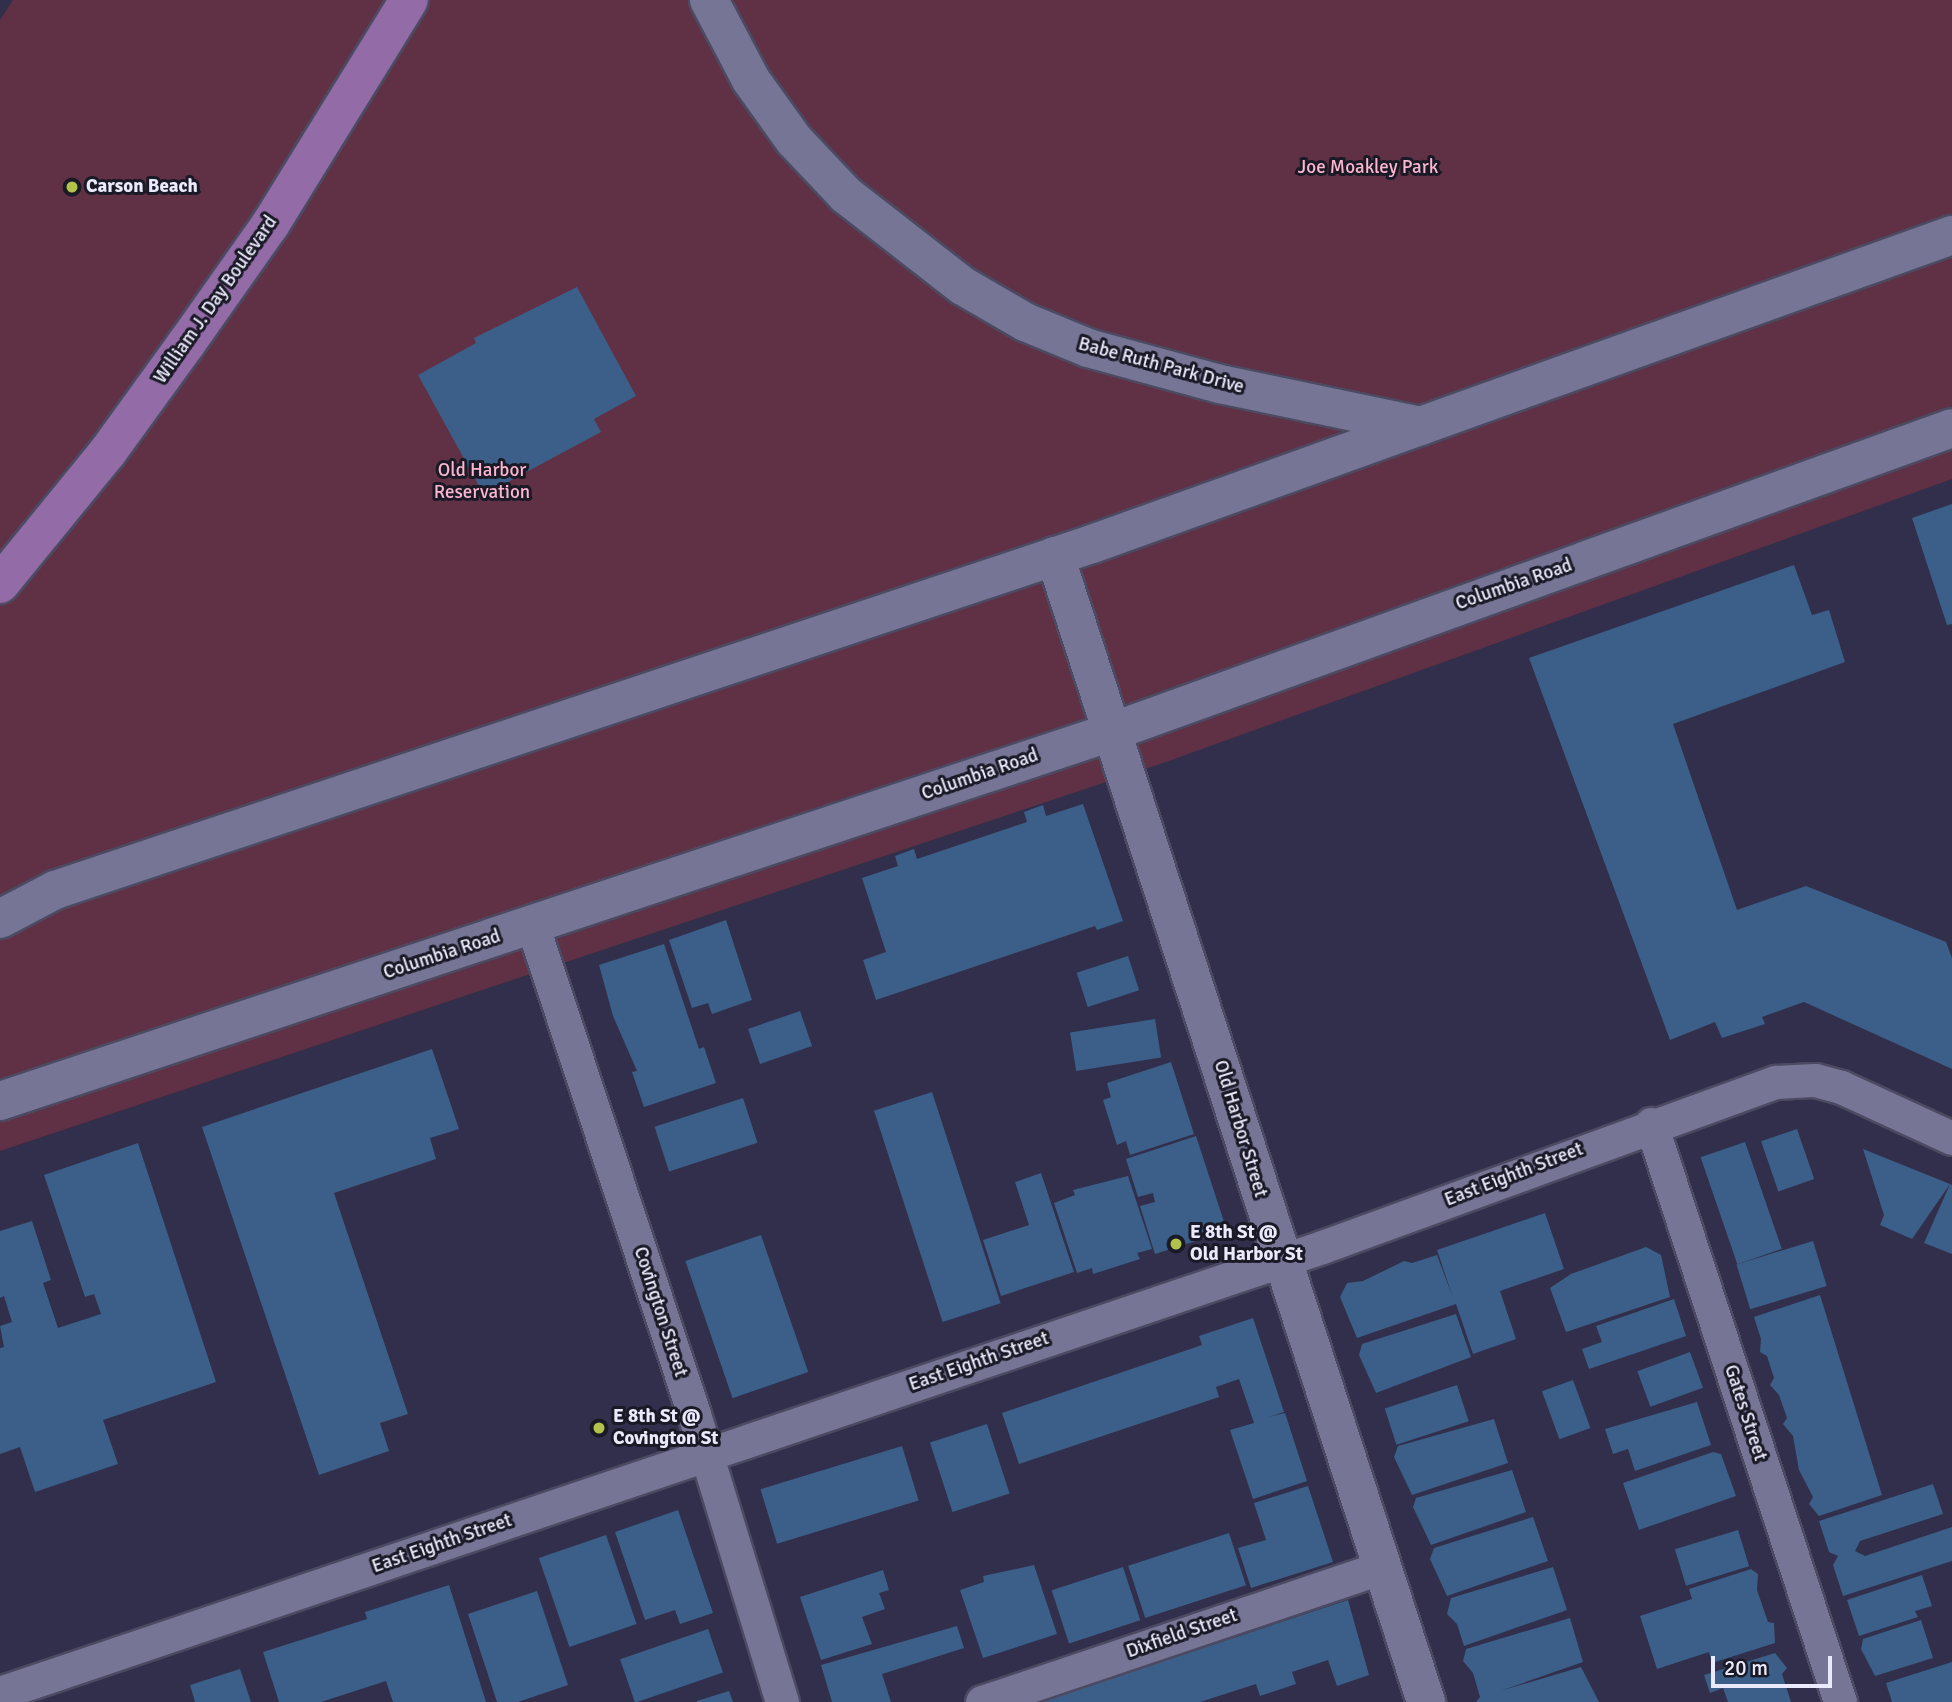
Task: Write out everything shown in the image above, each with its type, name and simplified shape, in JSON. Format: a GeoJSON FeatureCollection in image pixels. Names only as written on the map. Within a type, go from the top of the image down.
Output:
{"type":"FeatureCollection","features":[{"type":"Feature","properties":{"kind":"main road","name":"William J. Day Boulevard"},"geometry":{"type":"LineString","coordinates":[[0,584],[107,453],[217,301],[270,225],[410,0]]}},
{"type":"Feature","properties":{"kind":"main road","name":"Babe Ruth Park Drive"},"geometry":{"type":"LineString","coordinates":[[709,0],[751,80],[794,140],[846,195],[963,286],[1025,322],[1088,348],[1220,384],[1421,426]]}},
{"type":"Feature","properties":{"kind":"main road"},"geometry":{"type":"LineString","coordinates":[[0,919],[55,890],[1055,556],[1952,235]]}},
{"type":"Feature","properties":{"kind":"main road","name":"Columbia Road"},"geometry":{"type":"LineString","coordinates":[[0,1101],[1111,732],[1952,428]]}},
{"type":"Feature","properties":{"kind":"main road","name":"Old Harbor Street"},"geometry":{"type":"LineString","coordinates":[[1055,556],[1426,1702]]}},
{"type":"Feature","properties":{"kind":"main road"},"geometry":{"type":"LineString","coordinates":[[0,898],[55,890]]}},
{"type":"Feature","properties":{"kind":"street","name":"Covington Street"},"geometry":{"type":"LineString","coordinates":[[532,924],[706,1455],[782,1702]]}},
{"type":"Feature","properties":{"kind":"street","name":"East Eighth Street"},"geometry":{"type":"LineString","coordinates":[[0,1693],[1282,1260],[1651,1124],[1776,1082],[1802,1079],[1841,1087],[1952,1138]]}},
{"type":"Feature","properties":{"kind":"street","name":"Gates Street"},"geometry":{"type":"LineString","coordinates":[[1651,1124],[1840,1702]]}},
{"type":"Feature","properties":{"kind":"street","name":"Dixfield Street"},"geometry":{"type":"LineString","coordinates":[[982,1702],[1382,1567]]}},
{"type":"Feature","properties":{"kind":"green space","name":"Old Harbor Reservation"},"geometry":{"type":"Polygon","coordinates":[[[13,0],[1952,0],[1952,479],[1166,762],[0,1151],[0,20],[13,0]]]}},
{"type":"Feature","properties":{"kind":"building"},"geometry":{"type":"Polygon","coordinates":[[[577,287],[636,396],[594,419],[601,432],[484,495],[418,375],[476,343],[474,338],[577,287]]]}},
{"type":"Feature","properties":{"kind":"building"},"geometry":{"type":"Polygon","coordinates":[[[1952,504],[1952,624],[1947,625],[1912,518],[1952,504]]]}},
{"type":"Feature","properties":{"kind":"building"},"geometry":{"type":"Polygon","coordinates":[[[1794,565],[1812,615],[1829,610],[1845,662],[1673,724],[1737,910],[1806,886],[1946,942],[1952,958],[1952,1069],[1804,1002],[1762,1017],[1765,1024],[1722,1038],[1715,1022],[1670,1040],[1529,658],[1794,565]]]}},
{"type":"Feature","properties":{"kind":"building"},"geometry":{"type":"Polygon","coordinates":[[[1083,804],[1123,921],[1097,930],[1095,926],[876,1000],[863,960],[886,952],[862,878],[898,866],[895,856],[914,849],[917,859],[1027,822],[1024,812],[1043,805],[1046,816],[1083,804]]]}},
{"type":"Feature","properties":{"kind":"building"},"geometry":{"type":"Polygon","coordinates":[[[726,920],[752,1000],[712,1014],[708,1003],[692,1008],[669,940],[726,920]]]}},
{"type":"Feature","properties":{"kind":"building"},"geometry":{"type":"Polygon","coordinates":[[[664,944],[699,1049],[704,1047],[716,1083],[644,1107],[632,1072],[637,1071],[613,1016],[599,965],[664,944]]]}},
{"type":"Feature","properties":{"kind":"building"},"geometry":{"type":"Polygon","coordinates":[[[1128,956],[1139,990],[1088,1007],[1077,973],[1128,956]]]}},
{"type":"Feature","properties":{"kind":"building"},"geometry":{"type":"Polygon","coordinates":[[[800,1011],[812,1046],[760,1064],[748,1029],[800,1011]]]}},
{"type":"Feature","properties":{"kind":"building"},"geometry":{"type":"Polygon","coordinates":[[[1155,1019],[1161,1058],[1076,1071],[1070,1032],[1155,1019]]]}},
{"type":"Feature","properties":{"kind":"building"},"geometry":{"type":"Polygon","coordinates":[[[432,1049],[459,1129],[430,1138],[436,1159],[334,1193],[408,1414],[380,1423],[389,1451],[319,1475],[202,1127],[432,1049]]]}},
{"type":"Feature","properties":{"kind":"building"},"geometry":{"type":"Polygon","coordinates":[[[1171,1062],[1194,1134],[1130,1155],[1126,1141],[1117,1145],[1103,1100],[1111,1097],[1107,1083],[1171,1062]]]}},
{"type":"Feature","properties":{"kind":"building"},"geometry":{"type":"Polygon","coordinates":[[[932,1092],[1001,1303],[943,1322],[874,1111],[932,1092]]]}},
{"type":"Feature","properties":{"kind":"building"},"geometry":{"type":"Polygon","coordinates":[[[743,1098],[758,1143],[669,1171],[655,1127],[743,1098]]]}},
{"type":"Feature","properties":{"kind":"building"},"geometry":{"type":"Polygon","coordinates":[[[1797,1129],[1814,1179],[1778,1191],[1761,1141],[1797,1129]]]}},
{"type":"Feature","properties":{"kind":"building"},"geometry":{"type":"Polygon","coordinates":[[[1196,1136],[1227,1231],[1155,1254],[1140,1206],[1155,1202],[1153,1193],[1138,1197],[1126,1159],[1196,1136]]]}},
{"type":"Feature","properties":{"kind":"building"},"geometry":{"type":"Polygon","coordinates":[[[1745,1142],[1782,1249],[1737,1264],[1701,1157],[1745,1142]]]}},
{"type":"Feature","properties":{"kind":"building"},"geometry":{"type":"Polygon","coordinates":[[[138,1143],[216,1382],[103,1420],[118,1464],[35,1492],[20,1447],[0,1454],[0,1348],[4,1347],[0,1326],[12,1322],[4,1296],[0,1298],[0,1231],[32,1221],[51,1280],[43,1283],[58,1328],[101,1314],[94,1294],[85,1297],[44,1175],[138,1143]]]}},
{"type":"Feature","properties":{"kind":"building"},"geometry":{"type":"Polygon","coordinates":[[[1863,1149],[1950,1184],[1912,1239],[1880,1225],[1884,1215],[1863,1149]]]}},
{"type":"Feature","properties":{"kind":"building"},"geometry":{"type":"Polygon","coordinates":[[[1041,1173],[1074,1272],[1001,1296],[983,1240],[1029,1225],[1015,1182],[1041,1173]]]}},
{"type":"Feature","properties":{"kind":"building"},"geometry":{"type":"Polygon","coordinates":[[[1128,1176],[1152,1249],[1137,1253],[1140,1259],[1093,1274],[1092,1268],[1077,1273],[1054,1203],[1075,1195],[1073,1190],[1128,1176]]]}},
{"type":"Feature","properties":{"kind":"building"},"geometry":{"type":"Polygon","coordinates":[[[1950,1184],[1952,1185],[1952,1254],[1924,1243],[1950,1184]]]}},
{"type":"Feature","properties":{"kind":"building"},"geometry":{"type":"Polygon","coordinates":[[[1545,1213],[1564,1269],[1500,1291],[1516,1339],[1473,1354],[1456,1304],[1357,1338],[1340,1297],[1347,1283],[1363,1281],[1404,1261],[1412,1263],[1437,1255],[1453,1298],[1437,1250],[1545,1213]]]}},
{"type":"Feature","properties":{"kind":"building"},"geometry":{"type":"Polygon","coordinates":[[[761,1235],[808,1372],[733,1398],[685,1261],[761,1235]]]}},
{"type":"Feature","properties":{"kind":"building"},"geometry":{"type":"Polygon","coordinates":[[[1813,1241],[1827,1286],[1750,1309],[1736,1264],[1813,1241]]]}},
{"type":"Feature","properties":{"kind":"building"},"geometry":{"type":"Polygon","coordinates":[[[1646,1247],[1661,1255],[1670,1297],[1566,1332],[1550,1288],[1571,1274],[1646,1247]]]}},
{"type":"Feature","properties":{"kind":"building"},"geometry":{"type":"Polygon","coordinates":[[[1820,1295],[1882,1495],[1819,1516],[1809,1504],[1813,1497],[1799,1470],[1793,1436],[1783,1424],[1787,1418],[1779,1395],[1770,1385],[1774,1378],[1767,1356],[1760,1352],[1761,1339],[1754,1317],[1820,1295]]]}},
{"type":"Feature","properties":{"kind":"building"},"geometry":{"type":"Polygon","coordinates":[[[1674,1299],[1686,1336],[1589,1369],[1582,1349],[1602,1342],[1596,1326],[1674,1299]]]}},
{"type":"Feature","properties":{"kind":"building"},"geometry":{"type":"Polygon","coordinates":[[[1456,1314],[1471,1357],[1376,1393],[1359,1355],[1362,1344],[1456,1314]]]}},
{"type":"Feature","properties":{"kind":"building"},"geometry":{"type":"Polygon","coordinates":[[[1253,1318],[1284,1412],[1268,1417],[1285,1413],[1307,1481],[1253,1499],[1230,1430],[1254,1423],[1239,1379],[1216,1387],[1219,1397],[1019,1464],[1002,1413],[1202,1345],[1199,1336],[1253,1318]]]}},
{"type":"Feature","properties":{"kind":"building"},"geometry":{"type":"Polygon","coordinates":[[[1690,1352],[1703,1388],[1650,1407],[1637,1371],[1690,1352]]]}},
{"type":"Feature","properties":{"kind":"building"},"geometry":{"type":"Polygon","coordinates":[[[1573,1380],[1590,1428],[1559,1439],[1542,1391],[1573,1380]]]}},
{"type":"Feature","properties":{"kind":"building"},"geometry":{"type":"Polygon","coordinates":[[[1457,1385],[1469,1421],[1396,1445],[1385,1408],[1457,1385]]]}},
{"type":"Feature","properties":{"kind":"building"},"geometry":{"type":"Polygon","coordinates":[[[1697,1402],[1711,1445],[1635,1471],[1628,1449],[1613,1454],[1605,1429],[1697,1402]]]}},
{"type":"Feature","properties":{"kind":"building"},"geometry":{"type":"Polygon","coordinates":[[[1494,1419],[1508,1463],[1412,1495],[1394,1457],[1398,1446],[1494,1419]]]}},
{"type":"Feature","properties":{"kind":"building"},"geometry":{"type":"Polygon","coordinates":[[[987,1424],[1010,1493],[952,1512],[930,1443],[987,1424]]]}},
{"type":"Feature","properties":{"kind":"building"},"geometry":{"type":"Polygon","coordinates":[[[902,1446],[919,1501],[777,1544],[760,1489],[902,1446]]]}},
{"type":"Feature","properties":{"kind":"building"},"geometry":{"type":"Polygon","coordinates":[[[1713,1452],[1721,1454],[1736,1496],[1639,1530],[1623,1483],[1713,1452]]]}},
{"type":"Feature","properties":{"kind":"building"},"geometry":{"type":"Polygon","coordinates":[[[1512,1470],[1526,1512],[1431,1545],[1413,1507],[1416,1498],[1512,1470]]]}},
{"type":"Feature","properties":{"kind":"building"},"geometry":{"type":"Polygon","coordinates":[[[1933,1484],[1943,1514],[1860,1541],[1855,1551],[1865,1556],[1952,1527],[1952,1561],[1843,1596],[1833,1565],[1838,1556],[1829,1552],[1819,1521],[1933,1484]]]}},
{"type":"Feature","properties":{"kind":"building"},"geometry":{"type":"Polygon","coordinates":[[[1308,1486],[1333,1562],[1251,1588],[1238,1548],[1266,1540],[1254,1503],[1308,1486]]]}},
{"type":"Feature","properties":{"kind":"building"},"geometry":{"type":"Polygon","coordinates":[[[678,1510],[713,1613],[680,1624],[675,1610],[645,1620],[615,1532],[678,1510]]]}},
{"type":"Feature","properties":{"kind":"building"},"geometry":{"type":"Polygon","coordinates":[[[1533,1517],[1548,1561],[1447,1596],[1430,1559],[1434,1548],[1533,1517]]]}},
{"type":"Feature","properties":{"kind":"building"},"geometry":{"type":"Polygon","coordinates":[[[1738,1530],[1749,1566],[1686,1586],[1675,1549],[1738,1530]]]}},
{"type":"Feature","properties":{"kind":"building"},"geometry":{"type":"Polygon","coordinates":[[[1229,1533],[1246,1585],[1145,1618],[1128,1566],[1229,1533]]]}},
{"type":"Feature","properties":{"kind":"building"},"geometry":{"type":"Polygon","coordinates":[[[606,1535],[637,1624],[569,1647],[539,1558],[606,1535]]]}},
{"type":"Feature","properties":{"kind":"building"},"geometry":{"type":"Polygon","coordinates":[[[1034,1565],[1057,1634],[983,1658],[960,1590],[984,1582],[983,1576],[1034,1565]]]}},
{"type":"Feature","properties":{"kind":"building"},"geometry":{"type":"Polygon","coordinates":[[[1123,1567],[1140,1620],[1069,1643],[1052,1590],[1123,1567]]]}},
{"type":"Feature","properties":{"kind":"building"},"geometry":{"type":"Polygon","coordinates":[[[1553,1567],[1567,1610],[1464,1646],[1457,1624],[1447,1614],[1451,1598],[1553,1567]]]}},
{"type":"Feature","properties":{"kind":"building"},"geometry":{"type":"Polygon","coordinates":[[[1751,1569],[1758,1574],[1757,1590],[1768,1622],[1774,1623],[1775,1643],[1712,1663],[1709,1652],[1657,1669],[1640,1616],[1692,1599],[1689,1589],[1751,1569]]]}},
{"type":"Feature","properties":{"kind":"building"},"geometry":{"type":"Polygon","coordinates":[[[883,1570],[889,1590],[879,1593],[885,1609],[862,1617],[872,1644],[821,1660],[800,1597],[883,1570]]]}},
{"type":"Feature","properties":{"kind":"building"},"geometry":{"type":"Polygon","coordinates":[[[1922,1575],[1932,1606],[1915,1611],[1918,1617],[1859,1636],[1847,1600],[1922,1575]]]}},
{"type":"Feature","properties":{"kind":"building"},"geometry":{"type":"Polygon","coordinates":[[[449,1585],[486,1702],[393,1702],[386,1681],[321,1702],[279,1702],[263,1652],[367,1619],[365,1612],[449,1585]]]}},
{"type":"Feature","properties":{"kind":"building"},"geometry":{"type":"Polygon","coordinates":[[[537,1591],[568,1685],[518,1702],[497,1702],[468,1614],[537,1591]]]}},
{"type":"Feature","properties":{"kind":"building"},"geometry":{"type":"Polygon","coordinates":[[[1348,1600],[1369,1675],[1337,1686],[1328,1660],[1292,1672],[1296,1684],[1260,1696],[1256,1684],[1200,1702],[1040,1702],[1348,1600]]]}},
{"type":"Feature","properties":{"kind":"building"},"geometry":{"type":"Polygon","coordinates":[[[1570,1618],[1583,1662],[1500,1691],[1581,1667],[1599,1702],[1476,1702],[1480,1697],[1473,1673],[1463,1661],[1466,1649],[1570,1618]]]}},
{"type":"Feature","properties":{"kind":"building"},"geometry":{"type":"Polygon","coordinates":[[[1921,1620],[1933,1658],[1875,1676],[1861,1649],[1863,1639],[1921,1620]]]}},
{"type":"Feature","properties":{"kind":"building"},"geometry":{"type":"Polygon","coordinates":[[[957,1626],[964,1648],[882,1674],[891,1702],[832,1702],[821,1665],[957,1626]]]}},
{"type":"Feature","properties":{"kind":"building"},"geometry":{"type":"Polygon","coordinates":[[[708,1629],[723,1672],[635,1702],[620,1659],[708,1629]]]}},
{"type":"Feature","properties":{"kind":"building"},"geometry":{"type":"Polygon","coordinates":[[[1775,1653],[1787,1668],[1782,1674],[1791,1702],[1728,1702],[1723,1688],[1710,1693],[1704,1675],[1775,1653]]]}},
{"type":"Feature","properties":{"kind":"building"},"geometry":{"type":"Polygon","coordinates":[[[1952,1662],[1952,1702],[1892,1702],[1886,1683],[1952,1662]]]}},
{"type":"Feature","properties":{"kind":"building"},"geometry":{"type":"Polygon","coordinates":[[[240,1669],[251,1702],[195,1702],[190,1685],[240,1669]]]}},
{"type":"Feature","properties":{"kind":"building"},"geometry":{"type":"Polygon","coordinates":[[[729,1691],[733,1702],[697,1702],[697,1701],[729,1691]]]}},
{"type":"Feature","properties":{"kind":"place","name":"Carson Beach"},"geometry":{"type":"Point","coordinates":[72,187]}},
{"type":"Feature","properties":{"kind":"place","name":"E 8th St @ Old Harbor St"},"geometry":{"type":"Point","coordinates":[1176,1244]}},
{"type":"Feature","properties":{"kind":"place","name":"E 8th St @ Covington St"},"geometry":{"type":"Point","coordinates":[599,1428]}},
{"type":"Feature","properties":{"kind":"park label","name":"Joe Moakley Park"},"geometry":{"type":"Point","coordinates":[1368,168]}}]}
